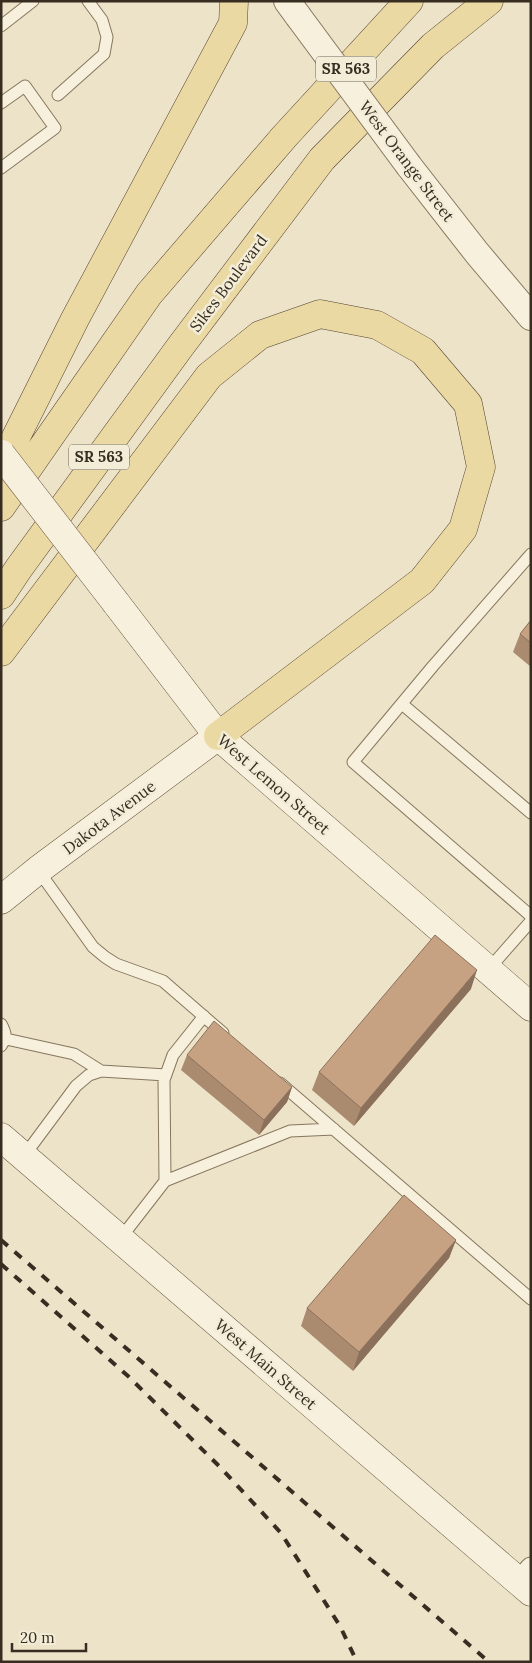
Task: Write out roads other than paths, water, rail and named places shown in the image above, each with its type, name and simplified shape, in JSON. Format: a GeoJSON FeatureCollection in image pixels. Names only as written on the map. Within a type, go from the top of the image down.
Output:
{"type":"FeatureCollection","features":[{"type":"Feature","properties":{"kind":"main road"},"geometry":{"type":"LineString","coordinates":[[1,467],[75,319],[233,22],[234,1]]}},
{"type":"Feature","properties":{"kind":"main road","name":"SR 563"},"geometry":{"type":"LineString","coordinates":[[1,507],[150,294],[284,137],[409,1]]}},
{"type":"Feature","properties":{"kind":"main road","name":"Sikes Boulevard"},"geometry":{"type":"LineString","coordinates":[[1,595],[180,347],[322,159],[433,46],[489,1]]}},
{"type":"Feature","properties":{"kind":"main road"},"geometry":{"type":"LineString","coordinates":[[1,652],[209,376],[260,335],[320,314],[377,325],[423,351],[468,404],[481,467],[463,529],[422,581],[218,736]]}},
{"type":"Feature","properties":{"kind":"main road","name":"West Lemon Street"},"geometry":{"type":"LineString","coordinates":[[1,454],[218,736],[531,1007]]}},
{"type":"Feature","properties":{"kind":"main road","name":"Dakota Avenue"},"geometry":{"type":"LineString","coordinates":[[1,900],[38,870],[218,736]]}},
{"type":"Feature","properties":{"kind":"main road","name":"West Main Street"},"geometry":{"type":"LineString","coordinates":[[1,1137],[527,1581]]}},
{"type":"Feature","properties":{"kind":"street","name":"West Orange Street"},"geometry":{"type":"LineString","coordinates":[[293,9],[409,166],[477,253],[531,317]]}},
{"type":"Feature","properties":{"kind":"lane"},"geometry":{"type":"LineString","coordinates":[[1,26],[33,1]]}},
{"type":"Feature","properties":{"kind":"lane"},"geometry":{"type":"LineString","coordinates":[[58,95],[104,54],[108,37],[102,20],[88,1]]}},
{"type":"Feature","properties":{"kind":"lane"},"geometry":{"type":"LineString","coordinates":[[1,103],[25,86],[55,128],[1,168]]}},
{"type":"Feature","properties":{"kind":"lane"},"geometry":{"type":"LineString","coordinates":[[531,554],[433,666],[353,762],[531,916]]}},
{"type":"Feature","properties":{"kind":"lane"},"geometry":{"type":"LineString","coordinates":[[402,704],[531,813]]}},
{"type":"Feature","properties":{"kind":"lane"},"geometry":{"type":"LineString","coordinates":[[38,870],[93,947],[105,958],[163,982],[232,1041]]}},
{"type":"Feature","properties":{"kind":"lane"},"geometry":{"type":"LineString","coordinates":[[488,970],[531,920]]}},
{"type":"Feature","properties":{"kind":"lane"},"geometry":{"type":"LineString","coordinates":[[165,1181],[164,1080],[172,1055],[204,1016]]}},
{"type":"Feature","properties":{"kind":"lane"},"geometry":{"type":"LineString","coordinates":[[1,1024],[5,1031],[3,1042],[74,1054],[101,1071]]}},
{"type":"Feature","properties":{"kind":"lane"},"geometry":{"type":"LineString","coordinates":[[24,1156],[76,1086],[89,1075],[101,1071],[166,1075]]}},
{"type":"Feature","properties":{"kind":"lane"},"geometry":{"type":"LineString","coordinates":[[269,1072],[531,1299]]}},
{"type":"Feature","properties":{"kind":"lane"},"geometry":{"type":"LineString","coordinates":[[120,1239],[165,1181],[290,1131],[334,1129]]}},
{"type":"Feature","properties":{"kind":"railway"},"geometry":{"type":"LineString","coordinates":[[1,1240],[489,1662]]}},
{"type":"Feature","properties":{"kind":"railway"},"geometry":{"type":"LineString","coordinates":[[1,1264],[128,1376],[221,1468],[281,1533],[340,1626],[357,1662]]}}]}
